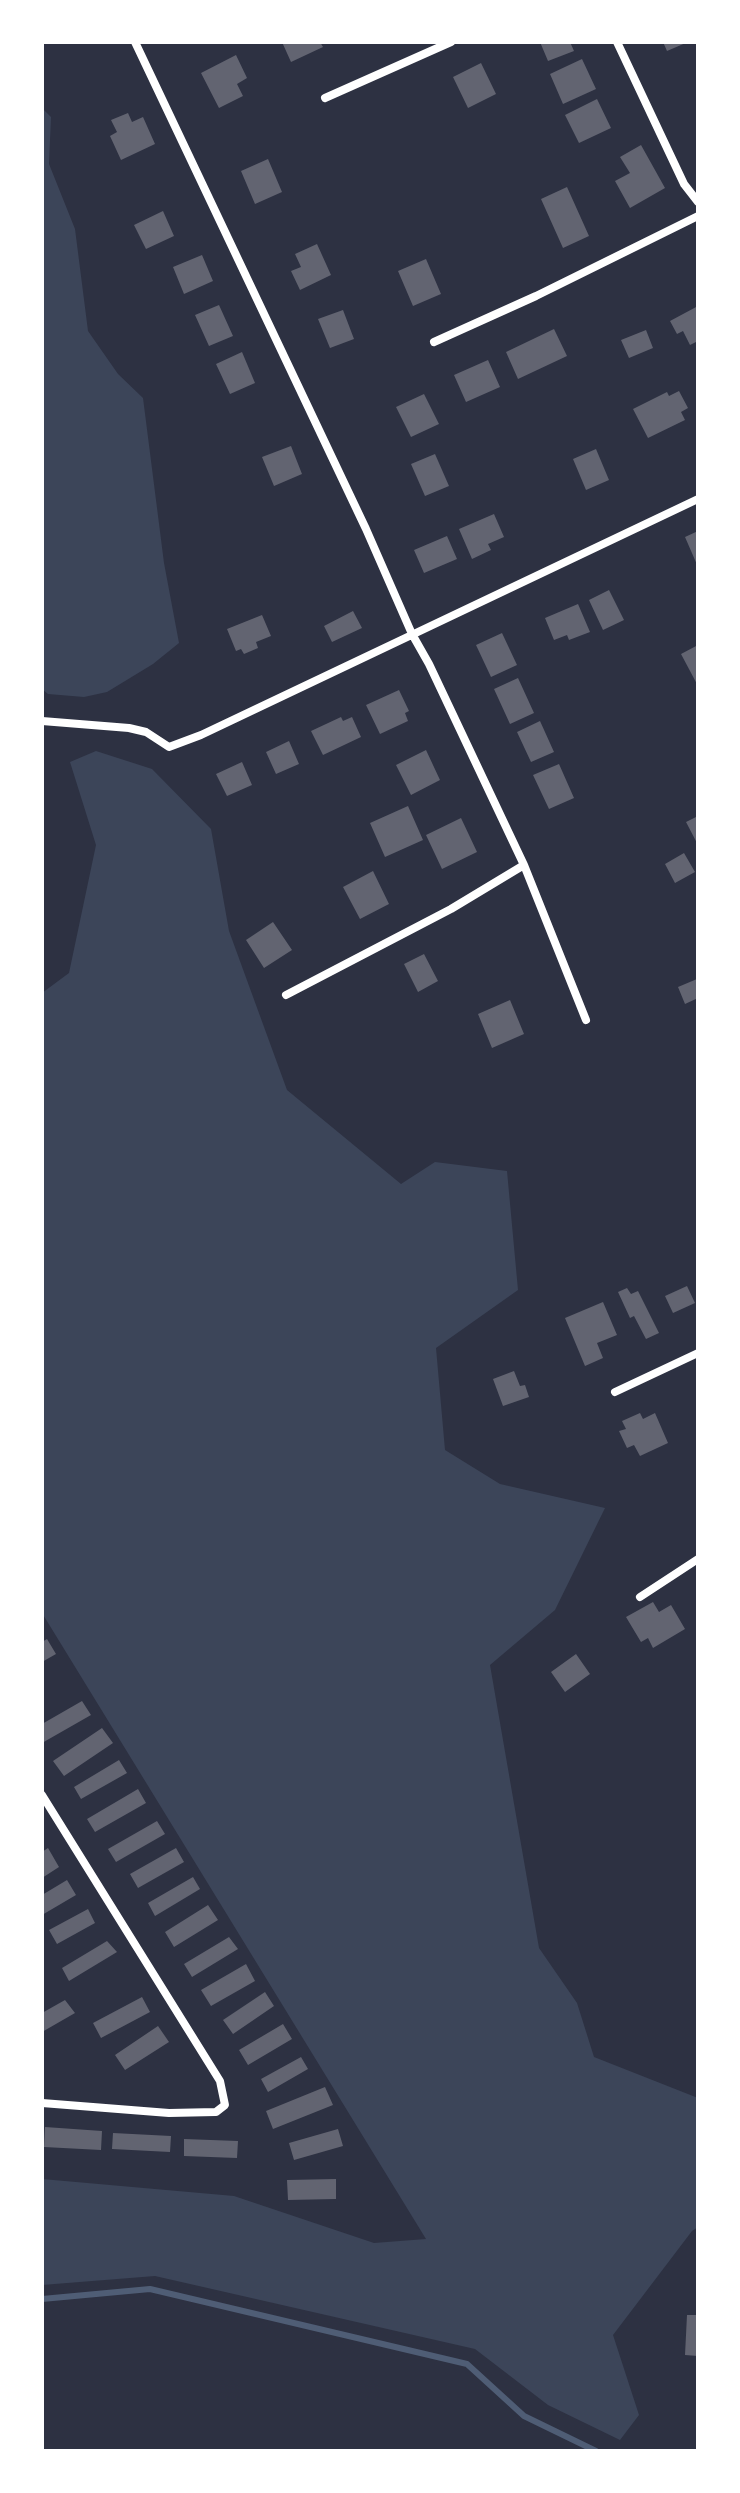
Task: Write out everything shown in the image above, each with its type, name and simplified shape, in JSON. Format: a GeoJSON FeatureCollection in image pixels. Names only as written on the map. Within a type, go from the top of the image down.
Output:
{"type":"FeatureCollection","features":[{"type":"Feature","properties":{"kind":"street"},"geometry":{"type":"LineString","coordinates":[[135,42],[366,529],[412,634],[524,865],[586,1020]]}},
{"type":"Feature","properties":{"kind":"street"},"geometry":{"type":"LineString","coordinates":[[325,98],[451,42]]}},
{"type":"Feature","properties":{"kind":"street"},"geometry":{"type":"LineString","coordinates":[[617,42],[684,184],[698,202]]}},
{"type":"Feature","properties":{"kind":"street"},"geometry":{"type":"LineString","coordinates":[[434,342],[536,296],[698,216]]}},
{"type":"Feature","properties":{"kind":"street"},"geometry":{"type":"LineString","coordinates":[[42,721],[129,728],[146,732],[169,747],[201,735],[698,499]]}},
{"type":"Feature","properties":{"kind":"street"},"geometry":{"type":"LineString","coordinates":[[286,995],[451,909],[524,865]]}},
{"type":"Feature","properties":{"kind":"street"},"geometry":{"type":"LineString","coordinates":[[615,1392],[698,1353]]}},
{"type":"Feature","properties":{"kind":"street"},"geometry":{"type":"LineString","coordinates":[[640,1597],[698,1559]]}},
{"type":"Feature","properties":{"kind":"street"},"geometry":{"type":"LineString","coordinates":[[42,1795],[220,2081],[225,2105],[216,2112],[169,2113],[42,2103]]}},
{"type":"Feature","properties":{"kind":"shaded area"},"geometry":{"type":"Polygon","coordinates":[[[42,108],[51,117],[49,164],[75,229],[88,331],[118,374],[143,398],[164,563],[179,643],[153,664],[107,692],[84,697],[48,694],[42,689],[42,108]]]}},
{"type":"Feature","properties":{"kind":"shaded area"},"geometry":{"type":"Polygon","coordinates":[[[96,751],[152,769],[211,829],[229,931],[287,1090],[401,1184],[435,1162],[507,1171],[518,1290],[436,1348],[445,1450],[500,1484],[605,1508],[555,1610],[490,1665],[539,1948],[577,2003],[594,2057],[698,2098],[698,2227],[613,2335],[639,2415],[620,2440],[548,2405],[475,2349],[155,2276],[42,2285],[42,2179],[234,2196],[374,2243],[426,2239],[42,1613],[42,993],[69,973],[96,845],[70,762],[96,751]]]}},
{"type":"Feature","properties":{"kind":"building"},"geometry":{"type":"Polygon","coordinates":[[[282,42],[320,42],[323,47],[291,62],[282,42]]]}},
{"type":"Feature","properties":{"kind":"building"},"geometry":{"type":"Polygon","coordinates":[[[540,42],[570,42],[574,51],[548,61],[540,42]]]}},
{"type":"Feature","properties":{"kind":"building"},"geometry":{"type":"Polygon","coordinates":[[[663,42],[688,42],[667,51],[663,42]]]}},
{"type":"Feature","properties":{"kind":"building"},"geometry":{"type":"Polygon","coordinates":[[[236,55],[247,78],[237,84],[243,96],[219,108],[201,73],[236,55]]]}},
{"type":"Feature","properties":{"kind":"building"},"geometry":{"type":"Polygon","coordinates":[[[582,59],[596,89],[563,104],[550,74],[582,59]]]}},
{"type":"Feature","properties":{"kind":"building"},"geometry":{"type":"Polygon","coordinates":[[[481,63],[496,94],[468,108],[453,77],[481,63]]]}},
{"type":"Feature","properties":{"kind":"building"},"geometry":{"type":"Polygon","coordinates":[[[597,99],[611,128],[579,143],[565,115],[597,99]]]}},
{"type":"Feature","properties":{"kind":"building"},"geometry":{"type":"Polygon","coordinates":[[[128,113],[132,122],[143,117],[155,144],[121,160],[110,136],[117,132],[111,120],[128,113]]]}},
{"type":"Feature","properties":{"kind":"building"},"geometry":{"type":"Polygon","coordinates":[[[641,145],[665,188],[630,208],[615,181],[630,173],[620,157],[641,145]]]}},
{"type":"Feature","properties":{"kind":"building"},"geometry":{"type":"Polygon","coordinates":[[[268,159],[282,192],[255,204],[241,171],[268,159]]]}},
{"type":"Feature","properties":{"kind":"building"},"geometry":{"type":"Polygon","coordinates":[[[567,187],[589,236],[563,248],[541,199],[567,187]]]}},
{"type":"Feature","properties":{"kind":"building"},"geometry":{"type":"Polygon","coordinates":[[[163,211],[174,236],[146,249],[134,225],[163,211]]]}},
{"type":"Feature","properties":{"kind":"building"},"geometry":{"type":"Polygon","coordinates":[[[317,244],[331,275],[300,290],[291,271],[301,267],[295,254],[317,244]]]}},
{"type":"Feature","properties":{"kind":"building"},"geometry":{"type":"Polygon","coordinates":[[[202,255],[213,281],[184,294],[173,267],[202,255]]]}},
{"type":"Feature","properties":{"kind":"building"},"geometry":{"type":"Polygon","coordinates":[[[426,259],[441,294],[413,306],[398,271],[426,259]]]}},
{"type":"Feature","properties":{"kind":"building"},"geometry":{"type":"Polygon","coordinates":[[[219,305],[233,336],[209,346],[195,315],[219,305]]]}},
{"type":"Feature","properties":{"kind":"building"},"geometry":{"type":"Polygon","coordinates":[[[698,306],[698,341],[690,345],[683,331],[677,334],[670,321],[698,306]]]}},
{"type":"Feature","properties":{"kind":"building"},"geometry":{"type":"Polygon","coordinates":[[[343,310],[354,339],[330,348],[318,319],[343,310]]]}},
{"type":"Feature","properties":{"kind":"building"},"geometry":{"type":"Polygon","coordinates":[[[554,329],[567,356],[518,379],[506,352],[554,329]]]}},
{"type":"Feature","properties":{"kind":"building"},"geometry":{"type":"Polygon","coordinates":[[[646,330],[653,348],[629,358],[621,340],[646,330]]]}},
{"type":"Feature","properties":{"kind":"building"},"geometry":{"type":"Polygon","coordinates":[[[242,352],[255,383],[230,394],[216,364],[242,352]]]}},
{"type":"Feature","properties":{"kind":"building"},"geometry":{"type":"Polygon","coordinates":[[[488,360],[500,387],[466,402],[454,375],[488,360]]]}},
{"type":"Feature","properties":{"kind":"building"},"geometry":{"type":"Polygon","coordinates":[[[679,391],[688,408],[681,412],[685,420],[648,438],[633,409],[667,392],[669,396],[679,391]]]}},
{"type":"Feature","properties":{"kind":"building"},"geometry":{"type":"Polygon","coordinates":[[[424,394],[439,424],[411,437],[396,407],[424,394]]]}},
{"type":"Feature","properties":{"kind":"building"},"geometry":{"type":"Polygon","coordinates":[[[291,446],[302,474],[274,486],[262,457],[291,446]]]}},
{"type":"Feature","properties":{"kind":"building"},"geometry":{"type":"Polygon","coordinates":[[[596,449],[609,480],[586,490],[573,459],[596,449]]]}},
{"type":"Feature","properties":{"kind":"building"},"geometry":{"type":"Polygon","coordinates":[[[435,454],[449,486],[425,496],[411,464],[435,454]]]}},
{"type":"Feature","properties":{"kind":"building"},"geometry":{"type":"Polygon","coordinates":[[[494,514],[504,537],[488,544],[491,550],[472,559],[459,529],[494,514]]]}},
{"type":"Feature","properties":{"kind":"building"},"geometry":{"type":"Polygon","coordinates":[[[698,531],[698,567],[685,537],[698,531]]]}},
{"type":"Feature","properties":{"kind":"building"},"geometry":{"type":"Polygon","coordinates":[[[447,536],[457,559],[424,573],[414,550],[447,536]]]}},
{"type":"Feature","properties":{"kind":"building"},"geometry":{"type":"Polygon","coordinates":[[[609,590],[624,620],[603,630],[589,600],[609,590]]]}},
{"type":"Feature","properties":{"kind":"building"},"geometry":{"type":"Polygon","coordinates":[[[578,604],[590,632],[569,640],[567,635],[554,640],[545,618],[578,604]]]}},
{"type":"Feature","properties":{"kind":"building"},"geometry":{"type":"Polygon","coordinates":[[[353,611],[362,628],[332,642],[324,626],[353,611]]]}},
{"type":"Feature","properties":{"kind":"building"},"geometry":{"type":"Polygon","coordinates":[[[262,615],[271,636],[256,642],[258,648],[244,654],[241,649],[236,651],[227,629],[262,615]]]}},
{"type":"Feature","properties":{"kind":"building"},"geometry":{"type":"Polygon","coordinates":[[[502,633],[517,665],[491,677],[476,645],[502,633]]]}},
{"type":"Feature","properties":{"kind":"building"},"geometry":{"type":"Polygon","coordinates":[[[698,645],[698,686],[681,654],[698,645]]]}},
{"type":"Feature","properties":{"kind":"building"},"geometry":{"type":"Polygon","coordinates":[[[518,678],[534,713],[510,724],[494,689],[518,678]]]}},
{"type":"Feature","properties":{"kind":"building"},"geometry":{"type":"Polygon","coordinates":[[[399,690],[409,711],[405,713],[408,721],[380,734],[366,705],[399,690]]]}},
{"type":"Feature","properties":{"kind":"building"},"geometry":{"type":"Polygon","coordinates":[[[341,717],[343,721],[352,717],[361,737],[323,755],[311,731],[341,717]]]}},
{"type":"Feature","properties":{"kind":"building"},"geometry":{"type":"Polygon","coordinates":[[[540,721],[554,752],[531,762],[517,732],[540,721]]]}},
{"type":"Feature","properties":{"kind":"building"},"geometry":{"type":"Polygon","coordinates":[[[289,741],[299,764],[276,774],[266,752],[289,741]]]}},
{"type":"Feature","properties":{"kind":"building"},"geometry":{"type":"Polygon","coordinates":[[[426,750],[440,780],[411,795],[396,765],[426,750]]]}},
{"type":"Feature","properties":{"kind":"building"},"geometry":{"type":"Polygon","coordinates":[[[242,762],[252,785],[227,796],[216,774],[242,762]]]}},
{"type":"Feature","properties":{"kind":"building"},"geometry":{"type":"Polygon","coordinates":[[[559,764],[574,798],[549,809],[533,775],[559,764]]]}},
{"type":"Feature","properties":{"kind":"building"},"geometry":{"type":"Polygon","coordinates":[[[408,806],[423,840],[385,857],[370,823],[408,806]]]}},
{"type":"Feature","properties":{"kind":"building"},"geometry":{"type":"Polygon","coordinates":[[[698,816],[698,845],[686,822],[698,816]]]}},
{"type":"Feature","properties":{"kind":"building"},"geometry":{"type":"Polygon","coordinates":[[[461,818],[477,852],[442,869],[426,835],[461,818]]]}},
{"type":"Feature","properties":{"kind":"building"},"geometry":{"type":"Polygon","coordinates":[[[684,853],[695,872],[675,883],[665,864],[684,853]]]}},
{"type":"Feature","properties":{"kind":"building"},"geometry":{"type":"Polygon","coordinates":[[[373,871],[389,904],[360,919],[343,887],[373,871]]]}},
{"type":"Feature","properties":{"kind":"building"},"geometry":{"type":"Polygon","coordinates":[[[273,922],[292,950],[264,968],[246,940],[273,922]]]}},
{"type":"Feature","properties":{"kind":"building"},"geometry":{"type":"Polygon","coordinates":[[[424,954],[438,981],[418,992],[404,964],[424,954]]]}},
{"type":"Feature","properties":{"kind":"building"},"geometry":{"type":"Polygon","coordinates":[[[697,979],[698,998],[685,1004],[678,987],[697,979]]]}},
{"type":"Feature","properties":{"kind":"building"},"geometry":{"type":"Polygon","coordinates":[[[510,1000],[524,1034],[492,1048],[478,1014],[510,1000]]]}},
{"type":"Feature","properties":{"kind":"building"},"geometry":{"type":"Polygon","coordinates":[[[687,1286],[695,1303],[673,1313],[665,1296],[687,1286]]]}},
{"type":"Feature","properties":{"kind":"building"},"geometry":{"type":"Polygon","coordinates":[[[627,1288],[631,1294],[638,1291],[659,1333],[646,1339],[634,1316],[630,1318],[618,1292],[627,1288]]]}},
{"type":"Feature","properties":{"kind":"building"},"geometry":{"type":"Polygon","coordinates":[[[603,1302],[617,1335],[597,1343],[603,1358],[585,1366],[565,1318],[603,1302]]]}},
{"type":"Feature","properties":{"kind":"building"},"geometry":{"type":"Polygon","coordinates":[[[514,1371],[520,1386],[525,1385],[529,1397],[503,1406],[493,1379],[514,1371]]]}},
{"type":"Feature","properties":{"kind":"building"},"geometry":{"type":"Polygon","coordinates":[[[640,1413],[643,1419],[655,1413],[668,1443],[640,1456],[634,1445],[627,1448],[619,1431],[626,1429],[622,1421],[640,1413]]]}},
{"type":"Feature","properties":{"kind":"building"},"geometry":{"type":"Polygon","coordinates":[[[653,1602],[659,1612],[671,1605],[685,1629],[653,1648],[648,1638],[641,1642],[626,1617],[653,1602]]]}},
{"type":"Feature","properties":{"kind":"building"},"geometry":{"type":"Polygon","coordinates":[[[47,1639],[56,1654],[42,1662],[42,1642],[47,1639]]]}},
{"type":"Feature","properties":{"kind":"building"},"geometry":{"type":"Polygon","coordinates":[[[576,1654],[590,1674],[565,1692],[551,1672],[576,1654]]]}},
{"type":"Feature","properties":{"kind":"building"},"geometry":{"type":"Polygon","coordinates":[[[82,1701],[91,1715],[42,1743],[42,1724],[82,1701]]]}},
{"type":"Feature","properties":{"kind":"building"},"geometry":{"type":"Polygon","coordinates":[[[102,1728],[113,1743],[64,1776],[53,1761],[102,1728]]]}},
{"type":"Feature","properties":{"kind":"building"},"geometry":{"type":"Polygon","coordinates":[[[119,1760],[127,1773],[81,1799],[74,1787],[119,1760]]]}},
{"type":"Feature","properties":{"kind":"building"},"geometry":{"type":"Polygon","coordinates":[[[138,1789],[146,1803],[95,1832],[87,1819],[138,1789]]]}},
{"type":"Feature","properties":{"kind":"building"},"geometry":{"type":"Polygon","coordinates":[[[157,1821],[165,1834],[116,1862],[108,1849],[157,1821]]]}},
{"type":"Feature","properties":{"kind":"building"},"geometry":{"type":"Polygon","coordinates":[[[48,1848],[59,1867],[42,1878],[42,1852],[48,1848]]]}},
{"type":"Feature","properties":{"kind":"building"},"geometry":{"type":"Polygon","coordinates":[[[176,1848],[184,1862],[138,1888],[130,1874],[176,1848]]]}},
{"type":"Feature","properties":{"kind":"building"},"geometry":{"type":"Polygon","coordinates":[[[193,1877],[200,1889],[155,1916],[148,1903],[193,1877]]]}},
{"type":"Feature","properties":{"kind":"building"},"geometry":{"type":"Polygon","coordinates":[[[67,1880],[76,1895],[42,1915],[42,1895],[67,1880]]]}},
{"type":"Feature","properties":{"kind":"building"},"geometry":{"type":"Polygon","coordinates":[[[208,1905],[218,1920],[174,1947],[165,1932],[208,1905]]]}},
{"type":"Feature","properties":{"kind":"building"},"geometry":{"type":"Polygon","coordinates":[[[88,1909],[95,1923],[57,1944],[49,1930],[88,1909]]]}},
{"type":"Feature","properties":{"kind":"building"},"geometry":{"type":"Polygon","coordinates":[[[229,1937],[238,1949],[192,1977],[184,1964],[229,1937]]]}},
{"type":"Feature","properties":{"kind":"building"},"geometry":{"type":"Polygon","coordinates":[[[107,1941],[117,1952],[69,1981],[62,1968],[107,1941]]]}},
{"type":"Feature","properties":{"kind":"building"},"geometry":{"type":"Polygon","coordinates":[[[246,1964],[255,1981],[211,2006],[201,1990],[246,1964]]]}},
{"type":"Feature","properties":{"kind":"building"},"geometry":{"type":"Polygon","coordinates":[[[265,1992],[274,2006],[233,2034],[223,2020],[265,1992]]]}},
{"type":"Feature","properties":{"kind":"building"},"geometry":{"type":"Polygon","coordinates":[[[142,1997],[150,2012],[101,2038],[93,2023],[142,1997]]]}},
{"type":"Feature","properties":{"kind":"building"},"geometry":{"type":"Polygon","coordinates":[[[65,2000],[75,2013],[42,2032],[42,2013],[65,2000]]]}},
{"type":"Feature","properties":{"kind":"building"},"geometry":{"type":"Polygon","coordinates":[[[283,2024],[292,2039],[248,2065],[239,2050],[283,2024]]]}},
{"type":"Feature","properties":{"kind":"building"},"geometry":{"type":"Polygon","coordinates":[[[158,2026],[169,2042],[125,2070],[115,2055],[158,2026]]]}},
{"type":"Feature","properties":{"kind":"building"},"geometry":{"type":"Polygon","coordinates":[[[301,2057],[308,2069],[268,2092],[261,2079],[301,2057]]]}},
{"type":"Feature","properties":{"kind":"building"},"geometry":{"type":"Polygon","coordinates":[[[325,2087],[333,2105],[273,2129],[266,2111],[325,2087]]]}},
{"type":"Feature","properties":{"kind":"building"},"geometry":{"type":"Polygon","coordinates":[[[45,2127],[102,2131],[101,2150],[44,2147],[45,2127]]]}},
{"type":"Feature","properties":{"kind":"building"},"geometry":{"type":"Polygon","coordinates":[[[338,2129],[343,2146],[294,2160],[289,2143],[338,2129]]]}},
{"type":"Feature","properties":{"kind":"building"},"geometry":{"type":"Polygon","coordinates":[[[113,2133],[171,2136],[170,2152],[112,2149],[113,2133]]]}},
{"type":"Feature","properties":{"kind":"building"},"geometry":{"type":"Polygon","coordinates":[[[184,2139],[238,2141],[237,2158],[184,2156],[184,2139]]]}},
{"type":"Feature","properties":{"kind":"building"},"geometry":{"type":"Polygon","coordinates":[[[336,2179],[336,2199],[288,2200],[287,2180],[336,2179]]]}},
{"type":"Feature","properties":{"kind":"building"},"geometry":{"type":"Polygon","coordinates":[[[687,2315],[698,2315],[698,2356],[685,2355],[687,2315]]]}},
{"type":"Feature","properties":{"kind":"waterway"},"geometry":{"type":"LineString","coordinates":[[42,2299],[150,2289],[467,2364],[524,2416],[596,2451]]}}]}
